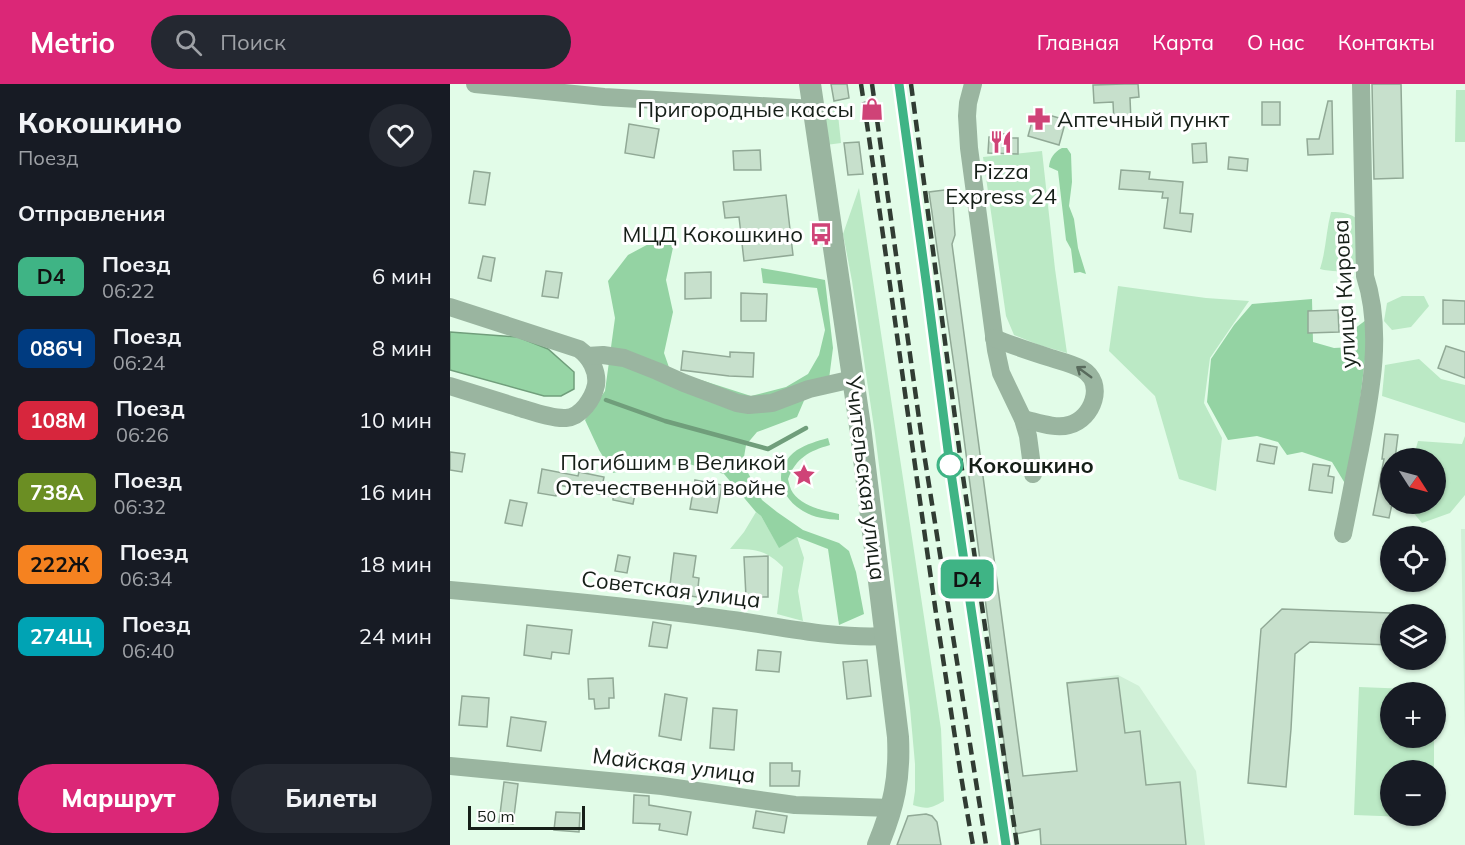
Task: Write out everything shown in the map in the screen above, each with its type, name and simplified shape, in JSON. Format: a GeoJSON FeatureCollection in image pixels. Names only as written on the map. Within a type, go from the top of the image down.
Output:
{"type":"FeatureCollection","features":[{"type":"Feature","properties":{"kind":"street"},"geometry":{"type":"LineString","coordinates":[[475,84],[604,97],[814,109]]}},
{"type":"Feature","properties":{"kind":"street","name":"Учительская улица"},"geometry":{"type":"LineString","coordinates":[[810,84],[854,379],[898,737],[897,783],[892,808],[878,845]]}},
{"type":"Feature","properties":{"kind":"street"},"geometry":{"type":"LineString","coordinates":[[973,84],[967,116],[969,148],[994,338],[1001,373],[1023,419],[1028,436],[1033,474]]}},
{"type":"Feature","properties":{"kind":"street","name":"улица Кирова"},"geometry":{"type":"LineString","coordinates":[[1343,534],[1366,418],[1373,365],[1373,308],[1365,276],[1361,84]]}},
{"type":"Feature","properties":{"kind":"street"},"geometry":{"type":"LineString","coordinates":[[450,308],[579,349],[590,362],[596,384],[591,400],[579,412],[565,418],[540,414],[450,386]]}},
{"type":"Feature","properties":{"kind":"street"},"geometry":{"type":"LineString","coordinates":[[994,338],[1020,349],[1081,368],[1092,377],[1095,394],[1090,409],[1079,421],[1062,427],[1023,419]]}},
{"type":"Feature","properties":{"kind":"street"},"geometry":{"type":"LineString","coordinates":[[590,362],[603,355],[624,358],[657,370],[684,384],[749,405],[772,403],[809,389],[854,379]]}},
{"type":"Feature","properties":{"kind":"street","name":"Советская улица"},"geometry":{"type":"LineString","coordinates":[[450,590],[644,609],[844,636],[886,636]]}},
{"type":"Feature","properties":{"kind":"street","name":"Майская улица"},"geometry":{"type":"LineString","coordinates":[[450,766],[662,786],[795,805],[892,808]]}},
{"type":"Feature","properties":{"kind":"shaded area"},"geometry":{"type":"Polygon","coordinates":[[[1456,90],[1465,90],[1465,142],[1455,142],[1456,90]]]}},
{"type":"Feature","properties":{"kind":"shaded area"},"geometry":{"type":"Polygon","coordinates":[[[837,105],[841,143],[826,145],[824,110],[837,105]]]}},
{"type":"Feature","properties":{"kind":"shaded area"},"geometry":{"type":"Polygon","coordinates":[[[1062,148],[1067,148],[1071,154],[1072,182],[1069,206],[1086,274],[1074,273],[1071,249],[1066,240],[1058,171],[1049,167],[1053,156],[1062,148]]]}},
{"type":"Feature","properties":{"kind":"shaded area"},"geometry":{"type":"Polygon","coordinates":[[[1042,151],[1067,353],[1014,335],[1006,316],[983,157],[1042,151]]]}},
{"type":"Feature","properties":{"kind":"shaded area"},"geometry":{"type":"Polygon","coordinates":[[[859,188],[941,729],[944,801],[929,808],[913,805],[915,764],[910,708],[875,434],[843,234],[859,188]]]}},
{"type":"Feature","properties":{"kind":"shaded area"},"geometry":{"type":"Polygon","coordinates":[[[1331,212],[1346,213],[1359,220],[1360,265],[1356,268],[1341,271],[1320,269],[1331,212]]]}},
{"type":"Feature","properties":{"kind":"shaded area"},"geometry":{"type":"Polygon","coordinates":[[[656,240],[674,243],[666,280],[673,312],[664,353],[672,376],[701,380],[751,396],[786,387],[808,374],[819,355],[825,330],[817,288],[763,283],[761,268],[825,280],[833,348],[829,379],[812,382],[797,417],[757,432],[746,445],[743,463],[762,500],[803,530],[839,543],[849,551],[856,572],[864,614],[839,625],[828,549],[797,537],[779,548],[761,516],[724,474],[689,464],[633,468],[613,473],[599,450],[585,420],[605,391],[615,318],[608,281],[628,255],[656,240]]]}},
{"type":"Feature","properties":{"kind":"shaded area"},"geometry":{"type":"Polygon","coordinates":[[[1118,286],[1206,298],[1249,301],[1210,358],[1204,403],[1222,438],[1216,491],[1179,479],[1155,396],[1109,351],[1118,286]]]}},
{"type":"Feature","properties":{"kind":"shaded area"},"geometry":{"type":"Polygon","coordinates":[[[1402,296],[1424,296],[1429,306],[1411,327],[1392,330],[1384,321],[1387,303],[1402,296]]]}},
{"type":"Feature","properties":{"kind":"shaded area"},"geometry":{"type":"Polygon","coordinates":[[[1312,299],[1313,342],[1334,348],[1352,347],[1354,329],[1366,320],[1368,335],[1349,490],[1332,462],[1302,452],[1287,455],[1278,442],[1257,436],[1228,440],[1207,402],[1211,359],[1234,325],[1252,304],[1312,299]]]}},
{"type":"Feature","properties":{"kind":"shaded area"},"geometry":{"type":"Polygon","coordinates":[[[450,332],[518,337],[548,349],[574,372],[574,389],[561,396],[544,396],[450,370],[450,332]]]}},
{"type":"Feature","properties":{"kind":"shaded area"},"geometry":{"type":"Polygon","coordinates":[[[1419,359],[1441,379],[1465,385],[1465,423],[1382,396],[1385,365],[1419,359]]]}},
{"type":"Feature","properties":{"kind":"shaded area"},"geometry":{"type":"Polygon","coordinates":[[[1465,436],[1465,495],[1450,513],[1422,523],[1414,514],[1446,514],[1446,448],[1416,448],[1418,441],[1462,444],[1465,436]]]}},
{"type":"Feature","properties":{"kind":"shaded area"},"geometry":{"type":"Polygon","coordinates":[[[828,438],[830,445],[804,456],[788,479],[791,490],[797,498],[814,507],[839,514],[839,520],[816,517],[803,511],[788,498],[781,482],[781,473],[789,457],[805,446],[828,438]]]}},
{"type":"Feature","properties":{"kind":"shaded area"},"geometry":{"type":"Polygon","coordinates":[[[756,512],[761,516],[779,547],[797,537],[804,558],[798,591],[803,621],[777,614],[783,567],[765,553],[746,549],[730,549],[756,512]]]}},
{"type":"Feature","properties":{"kind":"shaded area"},"geometry":{"type":"Polygon","coordinates":[[[1461,529],[1465,529],[1465,739],[1461,529]]]}},
{"type":"Feature","properties":{"kind":"shaded area"},"geometry":{"type":"Polygon","coordinates":[[[1118,675],[1139,686],[1196,771],[1205,845],[1085,845],[1066,682],[1118,675]]]}},
{"type":"Feature","properties":{"kind":"shaded area"},"geometry":{"type":"Polygon","coordinates":[[[1359,687],[1380,688],[1380,748],[1434,748],[1434,760],[1380,760],[1380,816],[1354,815],[1359,687]]]}},
{"type":"Feature","properties":{"kind":"building"},"geometry":{"type":"Polygon","coordinates":[[[831,84],[847,84],[849,98],[834,101],[831,84]]]}},
{"type":"Feature","properties":{"kind":"building"},"geometry":{"type":"Polygon","coordinates":[[[1138,84],[1139,97],[1130,98],[1131,122],[1114,122],[1113,102],[1094,103],[1093,85],[1138,84]]]}},
{"type":"Feature","properties":{"kind":"building"},"geometry":{"type":"Polygon","coordinates":[[[1372,84],[1401,84],[1403,178],[1374,179],[1372,84]]]}},
{"type":"Feature","properties":{"kind":"building"},"geometry":{"type":"Polygon","coordinates":[[[1328,101],[1332,101],[1333,154],[1308,155],[1307,139],[1319,139],[1328,101]]]}},
{"type":"Feature","properties":{"kind":"building"},"geometry":{"type":"Polygon","coordinates":[[[1262,102],[1280,102],[1280,125],[1262,125],[1262,102]]]}},
{"type":"Feature","properties":{"kind":"building"},"geometry":{"type":"Polygon","coordinates":[[[1035,111],[1066,120],[1059,145],[1028,136],[1035,111]]]}},
{"type":"Feature","properties":{"kind":"building"},"geometry":{"type":"Polygon","coordinates":[[[629,124],[659,129],[654,158],[625,153],[629,124]]]}},
{"type":"Feature","properties":{"kind":"building"},"geometry":{"type":"Polygon","coordinates":[[[998,133],[1005,134],[1008,138],[1018,138],[1018,154],[988,153],[989,137],[996,137],[998,133]]]}},
{"type":"Feature","properties":{"kind":"building"},"geometry":{"type":"Polygon","coordinates":[[[859,142],[863,174],[848,175],[844,143],[859,142]]]}},
{"type":"Feature","properties":{"kind":"building"},"geometry":{"type":"Polygon","coordinates":[[[1206,143],[1207,162],[1193,163],[1192,144],[1206,143]]]}},
{"type":"Feature","properties":{"kind":"building"},"geometry":{"type":"Polygon","coordinates":[[[760,150],[761,170],[734,170],[733,151],[760,150]]]}},
{"type":"Feature","properties":{"kind":"building"},"geometry":{"type":"Polygon","coordinates":[[[1229,157],[1248,159],[1247,171],[1228,169],[1229,157]]]}},
{"type":"Feature","properties":{"kind":"building"},"geometry":{"type":"Polygon","coordinates":[[[1121,170],[1150,172],[1149,179],[1183,182],[1180,213],[1193,214],[1191,232],[1164,228],[1168,198],[1162,198],[1163,192],[1119,189],[1121,170]]]}},
{"type":"Feature","properties":{"kind":"building"},"geometry":{"type":"Polygon","coordinates":[[[474,171],[490,173],[485,205],[469,203],[474,171]]]}},
{"type":"Feature","properties":{"kind":"building"},"geometry":{"type":"Polygon","coordinates":[[[952,189],[955,235],[952,244],[1023,776],[1077,771],[1067,683],[1118,678],[1125,733],[1140,731],[1146,785],[1180,782],[1186,845],[1041,845],[1040,829],[1016,834],[929,192],[952,189]]]}},
{"type":"Feature","properties":{"kind":"building"},"geometry":{"type":"Polygon","coordinates":[[[786,195],[793,255],[744,261],[739,217],[725,218],[723,202],[786,195]]]}},
{"type":"Feature","properties":{"kind":"building"},"geometry":{"type":"Polygon","coordinates":[[[483,256],[495,258],[491,281],[478,278],[483,256]]]}},
{"type":"Feature","properties":{"kind":"building"},"geometry":{"type":"Polygon","coordinates":[[[546,271],[562,273],[558,298],[542,296],[546,271]]]}},
{"type":"Feature","properties":{"kind":"building"},"geometry":{"type":"Polygon","coordinates":[[[711,272],[711,298],[685,299],[685,273],[711,272]]]}},
{"type":"Feature","properties":{"kind":"building"},"geometry":{"type":"Polygon","coordinates":[[[741,293],[767,294],[766,321],[741,321],[741,293]]]}},
{"type":"Feature","properties":{"kind":"building"},"geometry":{"type":"Polygon","coordinates":[[[1443,300],[1465,301],[1465,324],[1443,324],[1443,300]]]}},
{"type":"Feature","properties":{"kind":"building"},"geometry":{"type":"Polygon","coordinates":[[[1338,310],[1339,332],[1308,333],[1308,311],[1338,310]]]}},
{"type":"Feature","properties":{"kind":"building"},"geometry":{"type":"Polygon","coordinates":[[[1446,346],[1465,352],[1465,378],[1438,368],[1446,346]]]}},
{"type":"Feature","properties":{"kind":"building"},"geometry":{"type":"Polygon","coordinates":[[[683,351],[730,357],[730,352],[754,353],[753,377],[681,370],[683,351]]]}},
{"type":"Feature","properties":{"kind":"building"},"geometry":{"type":"Polygon","coordinates":[[[1385,434],[1398,435],[1396,448],[1383,448],[1385,434]]]}},
{"type":"Feature","properties":{"kind":"building"},"geometry":{"type":"Polygon","coordinates":[[[1260,444],[1277,447],[1274,464],[1257,461],[1260,444]]]}},
{"type":"Feature","properties":{"kind":"building"},"geometry":{"type":"Polygon","coordinates":[[[450,452],[465,454],[462,472],[450,470],[450,452]]]}},
{"type":"Feature","properties":{"kind":"building"},"geometry":{"type":"Polygon","coordinates":[[[1313,464],[1330,466],[1328,476],[1334,477],[1332,493],[1309,490],[1313,464]]]}},
{"type":"Feature","properties":{"kind":"building"},"geometry":{"type":"Polygon","coordinates":[[[542,469],[578,476],[579,472],[604,477],[603,482],[636,489],[633,504],[613,500],[613,497],[559,485],[556,496],[538,493],[542,469]]]}},
{"type":"Feature","properties":{"kind":"building"},"geometry":{"type":"Polygon","coordinates":[[[1380,479],[1380,514],[1390,514],[1389,518],[1373,515],[1380,479]]]}},
{"type":"Feature","properties":{"kind":"building"},"geometry":{"type":"Polygon","coordinates":[[[695,480],[722,485],[717,513],[690,509],[695,480]]]}},
{"type":"Feature","properties":{"kind":"building"},"geometry":{"type":"Polygon","coordinates":[[[510,500],[527,503],[522,526],[505,523],[510,500]]]}},
{"type":"Feature","properties":{"kind":"building"},"geometry":{"type":"Polygon","coordinates":[[[674,553],[696,556],[693,577],[699,578],[697,597],[669,593],[674,553]]]}},
{"type":"Feature","properties":{"kind":"building"},"geometry":{"type":"Polygon","coordinates":[[[618,555],[630,557],[627,573],[615,571],[618,555]]]}},
{"type":"Feature","properties":{"kind":"building"},"geometry":{"type":"Polygon","coordinates":[[[768,556],[768,597],[746,597],[744,557],[768,556]]]}},
{"type":"Feature","properties":{"kind":"building"},"geometry":{"type":"Polygon","coordinates":[[[1282,609],[1380,613],[1380,645],[1310,642],[1295,654],[1286,787],[1248,783],[1261,629],[1282,609]]]}},
{"type":"Feature","properties":{"kind":"building"},"geometry":{"type":"Polygon","coordinates":[[[653,622],[671,625],[667,648],[649,646],[653,622]]]}},
{"type":"Feature","properties":{"kind":"building"},"geometry":{"type":"Polygon","coordinates":[[[527,625],[572,630],[569,654],[552,652],[551,659],[524,655],[527,625]]]}},
{"type":"Feature","properties":{"kind":"building"},"geometry":{"type":"Polygon","coordinates":[[[758,650],[781,652],[779,672],[756,670],[758,650]]]}},
{"type":"Feature","properties":{"kind":"building"},"geometry":{"type":"Polygon","coordinates":[[[867,660],[871,696],[847,699],[843,662],[867,660]]]}},
{"type":"Feature","properties":{"kind":"building"},"geometry":{"type":"Polygon","coordinates":[[[613,678],[614,698],[609,698],[609,708],[595,709],[594,699],[589,699],[588,679],[613,678]]]}},
{"type":"Feature","properties":{"kind":"building"},"geometry":{"type":"Polygon","coordinates":[[[665,694],[687,698],[681,740],[659,736],[665,694]]]}},
{"type":"Feature","properties":{"kind":"building"},"geometry":{"type":"Polygon","coordinates":[[[462,696],[489,698],[487,727],[459,725],[462,696]]]}},
{"type":"Feature","properties":{"kind":"building"},"geometry":{"type":"Polygon","coordinates":[[[713,708],[737,710],[734,750],[710,748],[713,708]]]}},
{"type":"Feature","properties":{"kind":"building"},"geometry":{"type":"Polygon","coordinates":[[[511,717],[546,722],[541,751],[507,746],[511,717]]]}},
{"type":"Feature","properties":{"kind":"building"},"geometry":{"type":"Polygon","coordinates":[[[770,763],[792,763],[792,771],[800,771],[799,786],[770,786],[770,763]]]}},
{"type":"Feature","properties":{"kind":"building"},"geometry":{"type":"Polygon","coordinates":[[[504,782],[518,784],[513,824],[499,822],[504,782]]]}},
{"type":"Feature","properties":{"kind":"building"},"geometry":{"type":"Polygon","coordinates":[[[634,795],[649,796],[649,805],[691,812],[687,835],[659,830],[660,824],[633,823],[634,795]]]}},
{"type":"Feature","properties":{"kind":"building"},"geometry":{"type":"Polygon","coordinates":[[[756,811],[787,816],[784,833],[753,828],[756,811]]]}},
{"type":"Feature","properties":{"kind":"building"},"geometry":{"type":"Polygon","coordinates":[[[556,812],[580,813],[579,832],[554,830],[556,812]]]}},
{"type":"Feature","properties":{"kind":"building"},"geometry":{"type":"Polygon","coordinates":[[[926,814],[932,816],[937,822],[941,845],[897,845],[908,816],[926,814]]]}},
{"type":"Feature","properties":{"kind":"waterway"},"geometry":{"type":"LineString","coordinates":[[606,400],[665,421],[768,449],[806,428]]}},
{"type":"Feature","properties":{"kind":"railway"},"geometry":{"type":"LineString","coordinates":[[861,84],[937,620],[973,845]]}},
{"type":"Feature","properties":{"kind":"railway"},"geometry":{"type":"LineString","coordinates":[[872,84],[923,447],[986,845]]}},
{"type":"Feature","properties":{"kind":"railway"},"geometry":{"type":"LineString","coordinates":[[899,84],[950,466],[1006,845]]}},
{"type":"Feature","properties":{"kind":"railway"},"geometry":{"type":"LineString","coordinates":[[911,84],[961,463],[1017,845]]}},
{"type":"Feature","properties":{"kind":"train","name":"D4"},"geometry":{"type":"LineString","coordinates":[[899,84],[950,466],[1006,845]]}},
{"type":"Feature","properties":{"kind":"place","name":"Пригородные кассы"},"geometry":{"type":"Point","coordinates":[872,109]}},
{"type":"Feature","properties":{"kind":"place","name":"Аптечный пункт"},"geometry":{"type":"Point","coordinates":[1039,119]}},
{"type":"Feature","properties":{"kind":"place","name":"Pizza Express 24"},"geometry":{"type":"Point","coordinates":[1001,142]}},
{"type":"Feature","properties":{"kind":"place","name":"МЦД Кокошкино"},"geometry":{"type":"Point","coordinates":[821,234]}},
{"type":"Feature","properties":{"kind":"place","name":"Кокошкино"},"geometry":{"type":"Point","coordinates":[950,465]}},
{"type":"Feature","properties":{"kind":"place","name":"Погибшим в Великой Отечественной войне"},"geometry":{"type":"Point","coordinates":[804,475]}}]}
